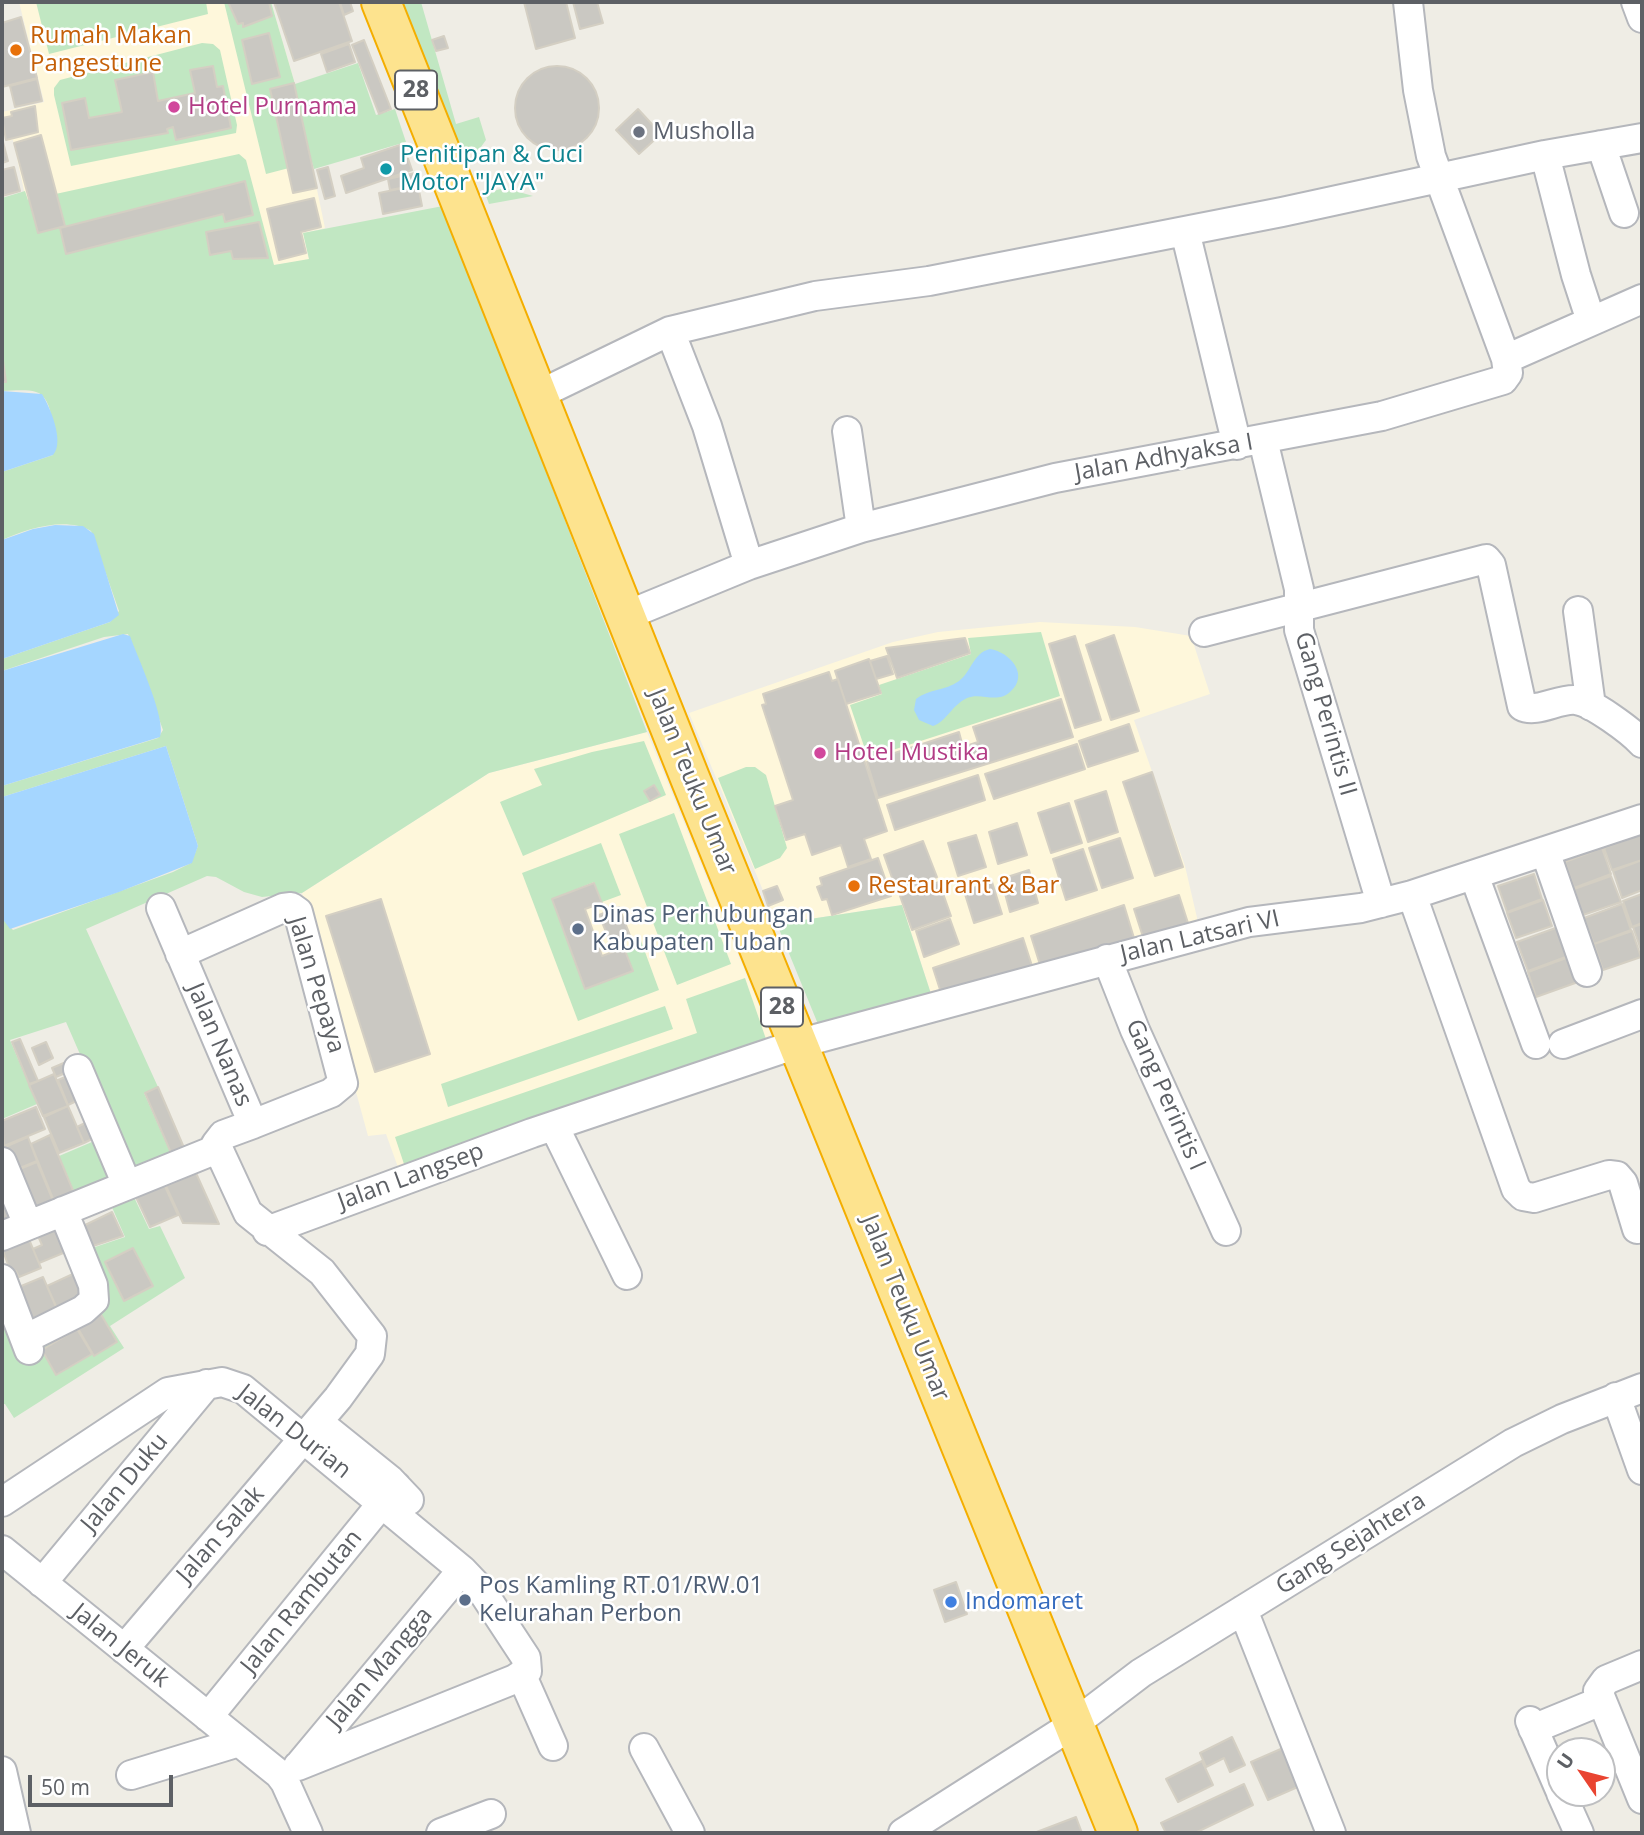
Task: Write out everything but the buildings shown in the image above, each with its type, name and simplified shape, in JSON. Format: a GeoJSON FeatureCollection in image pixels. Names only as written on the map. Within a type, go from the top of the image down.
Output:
{"type":"FeatureCollection","features":[{"type":"Feature","properties":{"kind":"highway","name":"Jalan Teuku Umar"},"geometry":{"type":"LineString","coordinates":[[381,2],[536,396],[1118,1833]]}},
{"type":"Feature","properties":{"kind":"street"},"geometry":{"type":"LineString","coordinates":[[1408,2],[1423,120],[1439,179],[1506,359],[1642,299]]}},
{"type":"Feature","properties":{"kind":"street"},"geometry":{"type":"LineString","coordinates":[[1636,2],[1642,18]]}},
{"type":"Feature","properties":{"kind":"street"},"geometry":{"type":"LineString","coordinates":[[536,396],[670,331],[815,296],[929,281],[1185,231],[1545,155],[1642,138]]}},
{"type":"Feature","properties":{"kind":"street"},"geometry":{"type":"LineString","coordinates":[[1601,145],[1624,213]]}},
{"type":"Feature","properties":{"kind":"street"},"geometry":{"type":"LineString","coordinates":[[1545,155],[1576,275],[1591,321]]}},
{"type":"Feature","properties":{"kind":"street","name":"Gang Perintis II"},"geometry":{"type":"LineString","coordinates":[[1185,231],[1250,443],[1299,589],[1299,629],[1381,903]]}},
{"type":"Feature","properties":{"kind":"street"},"geometry":{"type":"LineString","coordinates":[[670,331],[707,426],[749,565]]}},
{"type":"Feature","properties":{"kind":"street","name":"Jalan Adhyaksa I"},"geometry":{"type":"LineString","coordinates":[[625,616],[749,565],[861,528],[1055,478],[1382,416],[1503,380],[1508,373],[1506,359]]}},
{"type":"Feature","properties":{"kind":"street"},"geometry":{"type":"LineString","coordinates":[[847,431],[861,528]]}},
{"type":"Feature","properties":{"kind":"street"},"geometry":{"type":"LineString","coordinates":[[1204,632],[1480,558],[1488,559],[1522,706],[1530,709],[1573,700],[1591,706],[1642,743]]}},
{"type":"Feature","properties":{"kind":"street"},"geometry":{"type":"LineString","coordinates":[[1578,611],[1591,706]]}},
{"type":"Feature","properties":{"kind":"street","name":"Jalan Latsari VI"},"geometry":{"type":"LineString","coordinates":[[797,1044],[1249,922],[1342,911],[1412,895],[1642,819]]}},
{"type":"Feature","properties":{"kind":"street"},"geometry":{"type":"LineString","coordinates":[[1545,851],[1587,972]]}},
{"type":"Feature","properties":{"kind":"street"},"geometry":{"type":"LineString","coordinates":[[1474,875],[1550,1044],[1642,1014]]}},
{"type":"Feature","properties":{"kind":"street"},"geometry":{"type":"LineString","coordinates":[[1412,895],[1516,1189],[1523,1196],[1534,1198],[1609,1175],[1618,1176],[1623,1183],[1637,1229]]}},
{"type":"Feature","properties":{"kind":"street","name":"Jalan Pepaya"},"geometry":{"type":"LineString","coordinates":[[180,954],[283,908],[291,907],[298,912],[343,1083],[331,1093],[253,1124]]}},
{"type":"Feature","properties":{"kind":"street","name":"Jalan Nanas"},"geometry":{"type":"LineString","coordinates":[[161,908],[253,1124],[219,1137],[217,1149]]}},
{"type":"Feature","properties":{"kind":"street","name":"Gang Perintis I"},"geometry":{"type":"LineString","coordinates":[[1107,959],[1135,1030],[1226,1231]]}},
{"type":"Feature","properties":{"kind":"street","name":"Jalan Langsep"},"geometry":{"type":"LineString","coordinates":[[267,1231],[554,1126],[797,1044]]}},
{"type":"Feature","properties":{"kind":"street"},"geometry":{"type":"LineString","coordinates":[[78,1069],[127,1185]]}},
{"type":"Feature","properties":{"kind":"street"},"geometry":{"type":"LineString","coordinates":[[554,1126],[627,1275]]}},
{"type":"Feature","properties":{"kind":"street"},"geometry":{"type":"LineString","coordinates":[[2,1236],[217,1149],[243,1206],[267,1231],[323,1272],[338,1288],[372,1336],[373,1348],[364,1365],[311,1430]]}},
{"type":"Feature","properties":{"kind":"street"},"geometry":{"type":"LineString","coordinates":[[2,1162],[28,1225]]}},
{"type":"Feature","properties":{"kind":"street"},"geometry":{"type":"LineString","coordinates":[[2,1279],[27,1345],[83,1310],[94,1300],[93,1284],[63,1211]]}},
{"type":"Feature","properties":{"kind":"street","name":"Jalan Durian"},"geometry":{"type":"LineString","coordinates":[[2,1502],[161,1396],[174,1390],[208,1384],[237,1384],[311,1430],[389,1495],[429,1542],[463,1570],[482,1591],[526,1658],[528,1667],[522,1676],[553,1746]]}},
{"type":"Feature","properties":{"kind":"street","name":"Jalan Duku"},"geometry":{"type":"LineString","coordinates":[[42,1583],[208,1384]]}},
{"type":"Feature","properties":{"kind":"street","name":"Gang Sejahtera"},"geometry":{"type":"LineString","coordinates":[[902,1833],[1073,1724],[1141,1673],[1513,1443],[1555,1422],[1642,1388]]}},
{"type":"Feature","properties":{"kind":"street"},"geometry":{"type":"LineString","coordinates":[[1616,1397],[1642,1470]]}},
{"type":"Feature","properties":{"kind":"street","name":"Jalan Salak"},"geometry":{"type":"LineString","coordinates":[[124,1648],[311,1430]]}},
{"type":"Feature","properties":{"kind":"street","name":"Jalan Rambutan"},"geometry":{"type":"LineString","coordinates":[[208,1717],[389,1495]]}},
{"type":"Feature","properties":{"kind":"street","name":"Jalan Jeruk"},"geometry":{"type":"LineString","coordinates":[[2,1550],[239,1742],[292,1774],[308,1833]]}},
{"type":"Feature","properties":{"kind":"street","name":"Jalan Mangga"},"geometry":{"type":"LineString","coordinates":[[292,1774],[463,1570]]}},
{"type":"Feature","properties":{"kind":"street"},"geometry":{"type":"LineString","coordinates":[[1243,1610],[1331,1833]]}},
{"type":"Feature","properties":{"kind":"street"},"geometry":{"type":"LineString","coordinates":[[1642,1665],[1603,1681],[1598,1691],[1642,1799]]}},
{"type":"Feature","properties":{"kind":"street","name":"Jalan Mangga"},"geometry":{"type":"LineString","coordinates":[[292,1774],[522,1676]]}},
{"type":"Feature","properties":{"kind":"street"},"geometry":{"type":"LineString","coordinates":[[1546,1758],[1531,1725],[1601,1701]]}},
{"type":"Feature","properties":{"kind":"street"},"geometry":{"type":"LineString","coordinates":[[131,1775],[239,1742]]}},
{"type":"Feature","properties":{"kind":"street"},"geometry":{"type":"LineString","coordinates":[[644,1748],[690,1833]]}},
{"type":"Feature","properties":{"kind":"street"},"geometry":{"type":"LineString","coordinates":[[2,1771],[16,1833]]}},
{"type":"Feature","properties":{"kind":"street"},"geometry":{"type":"LineString","coordinates":[[1568,1807],[1579,1833]]}},
{"type":"Feature","properties":{"kind":"street"},"geometry":{"type":"LineString","coordinates":[[441,1833],[492,1815]]}},
{"type":"Feature","properties":{"kind":"shaded area","name":"Hotel Purnama"},"geometry":{"type":"Polygon","coordinates":[[[19,2],[271,2],[295,84],[325,228],[303,233],[309,260],[274,265],[39,259],[13,140],[6,141],[2,122],[2,112],[44,102],[19,2]]]}},
{"type":"Feature","properties":{"kind":"shaded area","name":"Hotel Mustika"},"geometry":{"type":"Polygon","coordinates":[[[1040,622],[1135,627],[1191,636],[1210,694],[1134,720],[1185,866],[1198,922],[934,1003],[902,905],[777,924],[689,713],[893,642],[938,632],[1040,622]]]}},
{"type":"Feature","properties":{"kind":"shaded area","name":"Dinas Perhubungan Kabupaten Tuban"},"geometry":{"type":"Polygon","coordinates":[[[647,732],[774,1042],[399,1170],[386,1134],[368,1136],[302,893],[489,773],[647,732]]]}},
{"type":"Feature","properties":{"kind":"green space"},"geometry":{"type":"Polygon","coordinates":[[[36,2],[206,2],[208,14],[49,54],[36,2]]]}},
{"type":"Feature","properties":{"kind":"green space"},"geometry":{"type":"Polygon","coordinates":[[[224,2],[271,2],[295,84],[358,63],[376,115],[395,109],[406,142],[314,169],[312,162],[266,174],[224,2]]]}},
{"type":"Feature","properties":{"kind":"green space"},"geometry":{"type":"Polygon","coordinates":[[[401,2],[421,2],[456,124],[479,117],[486,140],[478,151],[454,151],[401,2]]]}},
{"type":"Feature","properties":{"kind":"green space"},"geometry":{"type":"Polygon","coordinates":[[[202,43],[213,44],[220,50],[237,125],[236,133],[71,166],[54,95],[54,88],[60,80],[202,43]]]}},
{"type":"Feature","properties":{"kind":"green space"},"geometry":{"type":"Polygon","coordinates":[[[239,154],[246,160],[274,265],[309,259],[303,233],[443,206],[647,732],[489,773],[302,893],[262,897],[244,892],[216,877],[207,876],[86,929],[158,1087],[144,1093],[172,1156],[132,1174],[66,1022],[10,1040],[37,1104],[2,1119],[2,918],[13,930],[173,872],[191,863],[198,846],[166,746],[2,797],[2,786],[158,738],[163,730],[128,634],[104,637],[2,671],[2,659],[110,622],[119,611],[91,531],[58,524],[34,528],[2,540],[2,472],[53,455],[53,440],[50,410],[42,396],[28,391],[2,391],[2,198],[25,191],[28,200],[239,154]]]}},
{"type":"Feature","properties":{"kind":"green space"},"geometry":{"type":"Polygon","coordinates":[[[505,188],[533,196],[489,204],[485,193],[505,188]]]}},
{"type":"Feature","properties":{"kind":"green space"},"geometry":{"type":"Polygon","coordinates":[[[1041,632],[1060,696],[868,758],[850,705],[882,694],[879,685],[971,654],[968,638],[1041,632]]]}},
{"type":"Feature","properties":{"kind":"green space"},"geometry":{"type":"Polygon","coordinates":[[[644,741],[666,795],[523,856],[500,802],[542,785],[534,769],[592,752],[644,741]]]}},
{"type":"Feature","properties":{"kind":"green space"},"geometry":{"type":"Polygon","coordinates":[[[746,767],[755,767],[766,775],[787,848],[780,858],[755,869],[718,778],[746,767]]]}},
{"type":"Feature","properties":{"kind":"green space"},"geometry":{"type":"Polygon","coordinates":[[[674,813],[731,964],[677,985],[619,834],[674,813]]]}},
{"type":"Feature","properties":{"kind":"green space"},"geometry":{"type":"Polygon","coordinates":[[[601,843],[621,895],[602,902],[594,882],[552,899],[585,988],[632,970],[624,948],[641,941],[659,990],[578,1021],[522,873],[601,843]]]}},
{"type":"Feature","properties":{"kind":"green space"},"geometry":{"type":"Polygon","coordinates":[[[902,905],[934,1003],[820,1029],[777,924],[902,905]]]}},
{"type":"Feature","properties":{"kind":"green space"},"geometry":{"type":"Polygon","coordinates":[[[745,978],[767,1042],[405,1167],[395,1137],[697,1033],[686,999],[745,978]]]}},
{"type":"Feature","properties":{"kind":"green space"},"geometry":{"type":"Polygon","coordinates":[[[665,1006],[673,1029],[448,1107],[441,1084],[665,1006]]]}},
{"type":"Feature","properties":{"kind":"green space"},"geometry":{"type":"Polygon","coordinates":[[[99,1139],[116,1179],[76,1196],[59,1156],[99,1139]]]}},
{"type":"Feature","properties":{"kind":"green space"},"geometry":{"type":"Polygon","coordinates":[[[133,1195],[149,1229],[160,1226],[185,1278],[110,1326],[124,1348],[14,1418],[5,1404],[2,1404],[2,1302],[23,1354],[99,1308],[89,1249],[125,1237],[111,1205],[133,1195]]]}},
{"type":"Feature","properties":{"kind":"water"},"geometry":{"type":"Polygon","coordinates":[[[2,391],[42,394],[57,433],[53,455],[2,472],[2,391]]]}},
{"type":"Feature","properties":{"kind":"water"},"geometry":{"type":"Polygon","coordinates":[[[55,525],[83,526],[94,534],[119,615],[110,622],[2,659],[2,540],[33,529],[55,525]]]}},
{"type":"Feature","properties":{"kind":"water"},"geometry":{"type":"Polygon","coordinates":[[[123,634],[130,636],[150,688],[159,717],[160,737],[2,786],[2,671],[123,634]]]}},
{"type":"Feature","properties":{"kind":"water"},"geometry":{"type":"Polygon","coordinates":[[[990,649],[1004,655],[1015,665],[1018,679],[1010,692],[994,698],[967,698],[933,726],[919,720],[914,710],[916,699],[959,681],[976,658],[990,649]]]}},
{"type":"Feature","properties":{"kind":"water"},"geometry":{"type":"Polygon","coordinates":[[[166,746],[198,846],[192,863],[119,892],[10,929],[2,918],[2,797],[166,746]]]}},
{"type":"Feature","properties":{"kind":"place","name":"Rumah Makan Pangestune"},"geometry":{"type":"Point","coordinates":[16,50]}},
{"type":"Feature","properties":{"kind":"place","name":"Hotel Purnama"},"geometry":{"type":"Point","coordinates":[174,107]}},
{"type":"Feature","properties":{"kind":"place","name":"Musholla"},"geometry":{"type":"Point","coordinates":[639,132]}},
{"type":"Feature","properties":{"kind":"place","name":"Penitipan & Cuci Motor \"JAYA\""},"geometry":{"type":"Point","coordinates":[386,169]}},
{"type":"Feature","properties":{"kind":"place","name":"Hotel Mustika"},"geometry":{"type":"Point","coordinates":[820,753]}},
{"type":"Feature","properties":{"kind":"place","name":"Restaurant & Bar"},"geometry":{"type":"Point","coordinates":[854,886]}},
{"type":"Feature","properties":{"kind":"place","name":"Dinas Perhubungan Kabupaten Tuban"},"geometry":{"type":"Point","coordinates":[578,929]}},
{"type":"Feature","properties":{"kind":"place","name":"Pos Kamling RT.01/RW.01 Kelurahan Perbon"},"geometry":{"type":"Point","coordinates":[465,1600]}},
{"type":"Feature","properties":{"kind":"place","name":"Indomaret"},"geometry":{"type":"Point","coordinates":[951,1602]}}]}
